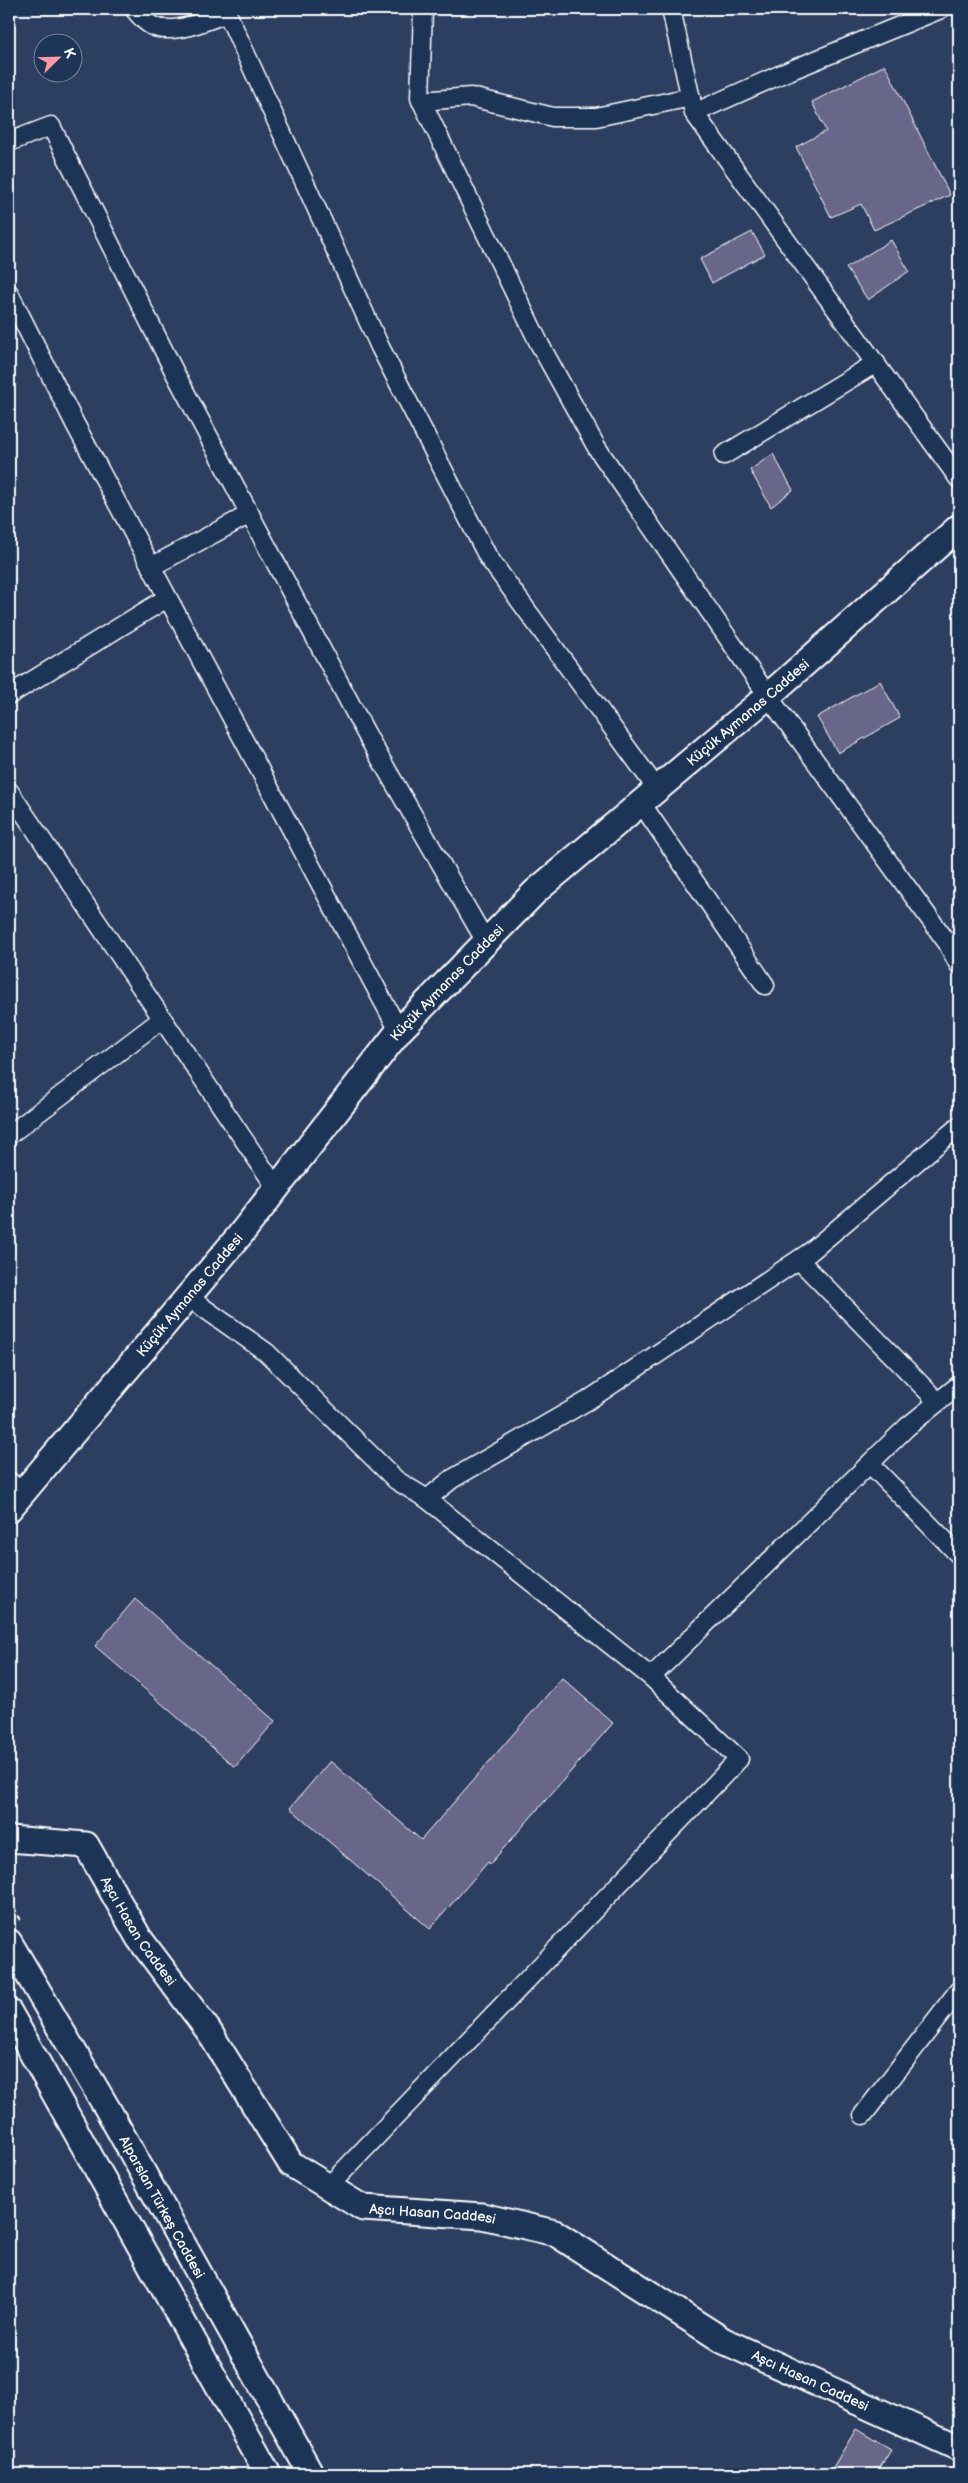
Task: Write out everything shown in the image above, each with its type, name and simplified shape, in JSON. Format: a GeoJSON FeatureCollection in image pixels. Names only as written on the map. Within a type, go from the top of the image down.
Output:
{"type":"FeatureCollection","features":[{"type":"Feature","properties":{"kind":"street"},"geometry":{"type":"LineString","coordinates":[[134,9],[145,21],[158,28],[190,26],[227,13],[380,347],[488,557],[649,796],[765,986]]}},
{"type":"Feature","properties":{"kind":"street"},"geometry":{"type":"LineString","coordinates":[[423,9],[421,101],[540,345],[597,448],[768,696],[946,941],[959,965]]}},
{"type":"Feature","properties":{"kind":"street"},"geometry":{"type":"LineString","coordinates":[[671,9],[692,105],[959,479]]}},
{"type":"Feature","properties":{"kind":"street"},"geometry":{"type":"LineString","coordinates":[[421,101],[471,97],[553,117],[596,117],[692,105],[784,73],[941,9]]}},
{"type":"Feature","properties":{"kind":"street"},"geometry":{"type":"LineString","coordinates":[[9,142],[51,126],[176,375],[250,514],[370,739],[486,942]]}},
{"type":"Feature","properties":{"kind":"street"},"geometry":{"type":"LineString","coordinates":[[9,293],[167,598],[399,1030]]}},
{"type":"Feature","properties":{"kind":"street"},"geometry":{"type":"LineString","coordinates":[[724,455],[876,363]]}},
{"type":"Feature","properties":{"kind":"street"},"geometry":{"type":"LineString","coordinates":[[151,567],[250,514]]}},
{"type":"Feature","properties":{"kind":"street","name":"Küçük Aymanas Caddesi"},"geometry":{"type":"LineString","coordinates":[[13,1495],[188,1297],[277,1189],[399,1030],[536,891],[768,696],[959,527]]}},
{"type":"Feature","properties":{"kind":"street"},"geometry":{"type":"LineString","coordinates":[[9,695],[167,598]]}},
{"type":"Feature","properties":{"kind":"street"},"geometry":{"type":"LineString","coordinates":[[9,791],[277,1189]]}},
{"type":"Feature","properties":{"kind":"street"},"geometry":{"type":"LineString","coordinates":[[9,1135],[162,1019]]}},
{"type":"Feature","properties":{"kind":"street"},"geometry":{"type":"LineString","coordinates":[[426,1500],[452,1479],[587,1401],[799,1260],[959,1126]]}},
{"type":"Feature","properties":{"kind":"street"},"geometry":{"type":"LineString","coordinates":[[799,1260],[938,1402]]}},
{"type":"Feature","properties":{"kind":"street"},"geometry":{"type":"LineString","coordinates":[[188,1297],[266,1352],[396,1480],[426,1500],[651,1677],[738,1759],[328,2187]]}},
{"type":"Feature","properties":{"kind":"street"},"geometry":{"type":"LineString","coordinates":[[651,1677],[907,1427],[959,1385]]}},
{"type":"Feature","properties":{"kind":"street"},"geometry":{"type":"LineString","coordinates":[[870,1464],[959,1555]]}},
{"type":"Feature","properties":{"kind":"street","name":"Aşcı Hasan Caddesi"},"geometry":{"type":"LineString","coordinates":[[9,1839],[86,1845],[139,1938],[208,2030],[291,2164],[363,2208],[482,2216],[555,2233],[724,2341],[959,2448]]}},
{"type":"Feature","properties":{"kind":"street","name":"Alparslan Türkeş Caddesi"},"geometry":{"type":"LineString","coordinates":[[9,1942],[107,2108],[311,2474]]}},
{"type":"Feature","properties":{"kind":"street"},"geometry":{"type":"LineString","coordinates":[[863,2114],[959,1990]]}},
{"type":"Feature","properties":{"kind":"street"},"geometry":{"type":"LineString","coordinates":[[9,2012],[268,2474]]}},
{"type":"Feature","properties":{"kind":"building"},"geometry":{"type":"Polygon","coordinates":[[[885,65],[950,195],[874,230],[861,204],[831,217],[796,147],[826,131],[812,102],[885,65]]]}},
{"type":"Feature","properties":{"kind":"building"},"geometry":{"type":"Polygon","coordinates":[[[752,232],[765,254],[712,283],[700,259],[752,232]]]}},
{"type":"Feature","properties":{"kind":"building"},"geometry":{"type":"Polygon","coordinates":[[[891,240],[909,271],[868,300],[846,268],[891,240]]]}},
{"type":"Feature","properties":{"kind":"building"},"geometry":{"type":"Polygon","coordinates":[[[773,454],[793,490],[771,507],[750,470],[773,454]]]}},
{"type":"Feature","properties":{"kind":"building"},"geometry":{"type":"Polygon","coordinates":[[[880,681],[900,718],[838,753],[817,717],[880,681]]]}},
{"type":"Feature","properties":{"kind":"building"},"geometry":{"type":"Polygon","coordinates":[[[135,1599],[275,1721],[235,1767],[95,1646],[135,1599]]]}},
{"type":"Feature","properties":{"kind":"building"},"geometry":{"type":"Polygon","coordinates":[[[562,1678],[613,1723],[490,1864],[488,1862],[430,1929],[290,1808],[330,1761],[421,1840],[562,1678]]]}},
{"type":"Feature","properties":{"kind":"building"},"geometry":{"type":"Polygon","coordinates":[[[856,2429],[891,2450],[876,2474],[829,2474],[856,2429]]]}}]}
